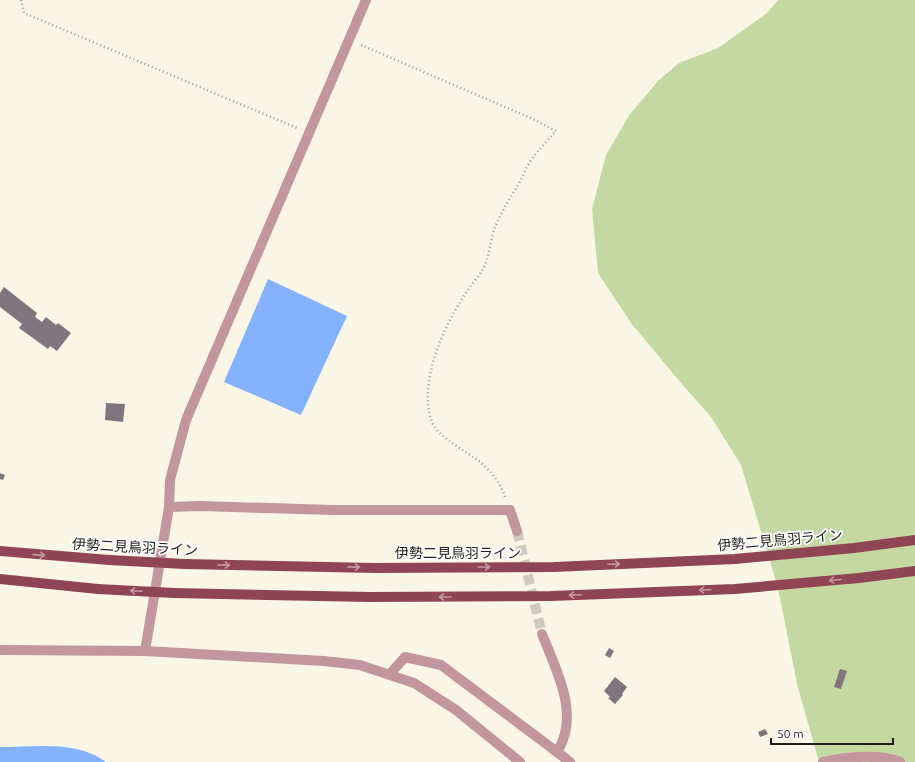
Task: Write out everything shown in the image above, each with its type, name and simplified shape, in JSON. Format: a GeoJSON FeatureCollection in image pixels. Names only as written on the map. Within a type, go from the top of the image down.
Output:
{"type":"FeatureCollection","features":[{"type":"Feature","properties":{"kind":"main road","name":"伊勢二見鳥羽ライン"},"geometry":{"type":"LineString","coordinates":[[0,551],[108,560],[186,564],[375,568],[554,567],[735,560],[854,548],[915,540]]}},
{"type":"Feature","properties":{"kind":"main road"},"geometry":{"type":"LineString","coordinates":[[0,579],[98,589],[174,593],[369,597],[551,596],[735,589],[859,578],[915,571]]}},
{"type":"Feature","properties":{"kind":"main road"},"geometry":{"type":"LineString","coordinates":[[859,578],[915,576]]}},
{"type":"Feature","properties":{"kind":"street"},"geometry":{"type":"LineString","coordinates":[[145,651],[169,507],[170,480],[186,420],[366,0]]}},
{"type":"Feature","properties":{"kind":"street"},"geometry":{"type":"LineString","coordinates":[[169,507],[200,506],[333,510],[510,510],[517,531]]}},
{"type":"Feature","properties":{"kind":"street"},"geometry":{"type":"LineString","coordinates":[[542,634],[563,689],[566,708],[567,722],[561,746],[557,752]]}},
{"type":"Feature","properties":{"kind":"street"},"geometry":{"type":"LineString","coordinates":[[0,650],[145,651],[324,661],[360,665],[414,683],[456,710],[520,762]]}},
{"type":"Feature","properties":{"kind":"street"},"geometry":{"type":"LineString","coordinates":[[390,674],[405,657],[441,665],[570,762]]}},
{"type":"Feature","properties":{"kind":"street"},"geometry":{"type":"LineString","coordinates":[[823,762],[841,758],[873,756],[900,762]]}},
{"type":"Feature","properties":{"kind":"path"},"geometry":{"type":"LineString","coordinates":[[21,0],[24,13],[309,133]]}},
{"type":"Feature","properties":{"kind":"path"},"geometry":{"type":"LineString","coordinates":[[349,40],[533,119],[556,131],[532,159],[495,226],[483,268],[462,298],[445,329],[433,363],[429,385],[429,410],[433,424],[444,436],[474,457],[489,471],[496,479],[504,493],[510,510]]}},
{"type":"Feature","properties":{"kind":"green space"},"geometry":{"type":"Polygon","coordinates":[[[778,0],[915,0],[915,762],[819,762],[797,684],[778,588],[741,465],[711,417],[631,323],[598,273],[592,209],[606,155],[630,114],[659,80],[679,63],[718,48],[767,13],[778,0]]]}},
{"type":"Feature","properties":{"kind":"water"},"geometry":{"type":"Polygon","coordinates":[[[268,279],[347,316],[301,415],[224,382],[268,279]]]}},
{"type":"Feature","properties":{"kind":"water"},"geometry":{"type":"Polygon","coordinates":[[[55,746],[82,750],[95,755],[106,762],[0,762],[0,747],[55,746]]]}},
{"type":"Feature","properties":{"kind":"building"},"geometry":{"type":"Polygon","coordinates":[[[4,287],[37,313],[35,317],[42,322],[46,317],[56,325],[58,323],[71,333],[57,351],[50,346],[48,349],[19,328],[22,324],[0,307],[0,293],[4,287]]]}},
{"type":"Feature","properties":{"kind":"building"},"geometry":{"type":"Polygon","coordinates":[[[106,403],[125,404],[123,422],[105,420],[106,403]]]}},
{"type":"Feature","properties":{"kind":"building"},"geometry":{"type":"Polygon","coordinates":[[[0,473],[5,475],[3,480],[0,479],[0,473]]]}},
{"type":"Feature","properties":{"kind":"building"},"geometry":{"type":"Polygon","coordinates":[[[609,648],[614,651],[610,658],[605,655],[609,648]]]}},
{"type":"Feature","properties":{"kind":"building"},"geometry":{"type":"Polygon","coordinates":[[[840,669],[847,671],[841,689],[834,687],[840,669]]]}},
{"type":"Feature","properties":{"kind":"building"},"geometry":{"type":"Polygon","coordinates":[[[615,677],[627,687],[622,694],[623,695],[615,704],[608,698],[610,697],[604,691],[615,677]]]}},
{"type":"Feature","properties":{"kind":"building"},"geometry":{"type":"Polygon","coordinates":[[[765,729],[768,734],[760,737],[758,732],[765,729]]]}},
{"type":"Feature","properties":{"kind":"tunnel"},"geometry":{"type":"LineString","coordinates":[[517,531],[542,634]]}}]}
